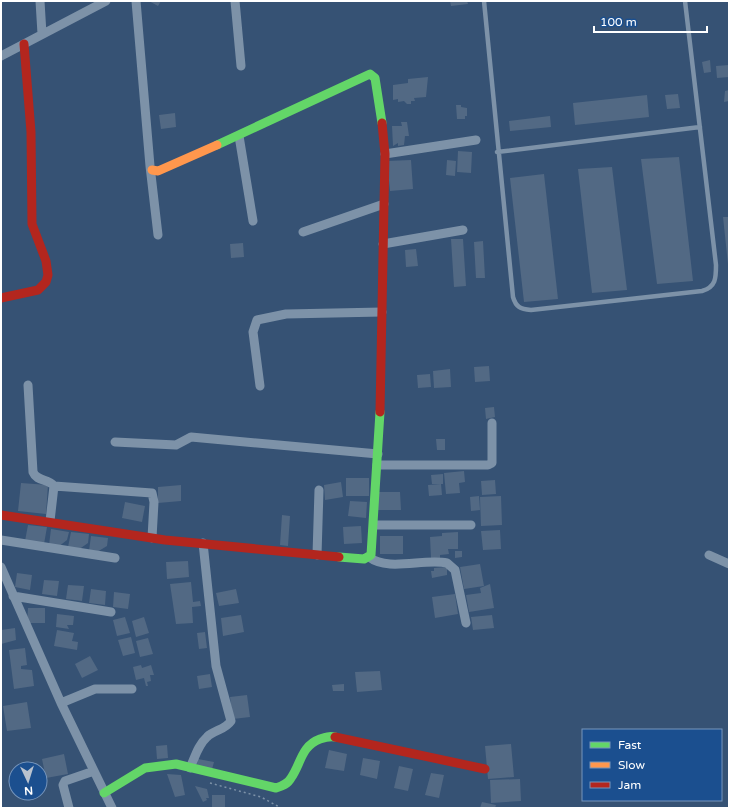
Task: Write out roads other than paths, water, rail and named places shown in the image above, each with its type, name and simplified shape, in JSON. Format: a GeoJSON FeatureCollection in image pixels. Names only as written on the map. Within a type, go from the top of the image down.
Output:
{"type":"FeatureCollection","features":[{"type":"Feature","properties":{"kind":"street"},"geometry":{"type":"LineString","coordinates":[[40,1],[42,34]]}},
{"type":"Feature","properties":{"kind":"street"},"geometry":{"type":"LineString","coordinates":[[1,56],[106,1]]}},
{"type":"Feature","properties":{"kind":"street"},"geometry":{"type":"LineString","coordinates":[[136,1],[150,166],[152,170],[158,235]]}},
{"type":"Feature","properties":{"kind":"street"},"geometry":{"type":"LineString","coordinates":[[235,1],[241,66]]}},
{"type":"Feature","properties":{"kind":"street"},"geometry":{"type":"LineString","coordinates":[[1,298],[40,288],[45,283],[48,275],[47,265],[37,244],[32,224],[30,110],[24,44]]}},
{"type":"Feature","properties":{"kind":"street"},"geometry":{"type":"LineString","coordinates":[[1,515],[50,521],[152,538],[317,555],[364,559],[369,557],[372,551],[378,454],[385,154],[383,127],[375,78],[370,74],[239,136],[158,171],[152,170]]}},
{"type":"Feature","properties":{"kind":"street"},"geometry":{"type":"LineString","coordinates":[[239,136],[252,221]]}},
{"type":"Feature","properties":{"kind":"street"},"geometry":{"type":"LineString","coordinates":[[385,154],[476,140]]}},
{"type":"Feature","properties":{"kind":"street"},"geometry":{"type":"LineString","coordinates":[[302,232],[384,204]]}},
{"type":"Feature","properties":{"kind":"street"},"geometry":{"type":"LineString","coordinates":[[383,244],[462,230]]}},
{"type":"Feature","properties":{"kind":"street"},"geometry":{"type":"LineString","coordinates":[[260,386],[253,332],[257,320],[286,314],[382,312]]}},
{"type":"Feature","properties":{"kind":"street"},"geometry":{"type":"LineString","coordinates":[[28,385],[33,472],[38,479],[51,482],[54,486],[152,493],[154,502],[152,538]]}},
{"type":"Feature","properties":{"kind":"street"},"geometry":{"type":"LineString","coordinates":[[377,465],[488,466],[492,463],[492,423]]}},
{"type":"Feature","properties":{"kind":"street"},"geometry":{"type":"LineString","coordinates":[[115,442],[176,445],[186,438],[191,437],[378,454]]}},
{"type":"Feature","properties":{"kind":"street"},"geometry":{"type":"LineString","coordinates":[[50,521],[54,486]]}},
{"type":"Feature","properties":{"kind":"street"},"geometry":{"type":"LineString","coordinates":[[317,555],[319,490]]}},
{"type":"Feature","properties":{"kind":"street"},"geometry":{"type":"LineString","coordinates":[[374,525],[471,526]]}},
{"type":"Feature","properties":{"kind":"street"},"geometry":{"type":"LineString","coordinates":[[1,540],[115,558]]}},
{"type":"Feature","properties":{"kind":"street"},"geometry":{"type":"LineString","coordinates":[[190,768],[199,747],[207,736],[227,726],[231,721],[216,666],[203,543]]}},
{"type":"Feature","properties":{"kind":"street"},"geometry":{"type":"LineString","coordinates":[[709,555],[729,564]]}},
{"type":"Feature","properties":{"kind":"street"},"geometry":{"type":"LineString","coordinates":[[369,557],[375,562],[385,563],[447,562],[455,570],[466,623]]}},
{"type":"Feature","properties":{"kind":"street"},"geometry":{"type":"LineString","coordinates":[[1,567],[61,703],[112,808]]}},
{"type":"Feature","properties":{"kind":"street"},"geometry":{"type":"LineString","coordinates":[[14,596],[111,612]]}},
{"type":"Feature","properties":{"kind":"street"},"geometry":{"type":"LineString","coordinates":[[61,703],[96,689],[132,689]]}},
{"type":"Feature","properties":{"kind":"street"},"geometry":{"type":"LineString","coordinates":[[104,793],[145,768],[176,764],[276,788],[283,787],[289,782],[300,756],[307,745],[320,738],[329,736],[485,769]]}},
{"type":"Feature","properties":{"kind":"street"},"geometry":{"type":"LineString","coordinates":[[69,808],[63,785],[65,781],[94,771]]}},
{"type":"Feature","properties":{"kind":"lane"},"geometry":{"type":"LineString","coordinates":[[484,1],[513,297],[515,304],[521,309],[537,309],[702,291],[710,288],[714,284],[716,265],[685,1]]}},
{"type":"Feature","properties":{"kind":"lane"},"geometry":{"type":"LineString","coordinates":[[498,152],[700,128]]}}]}
